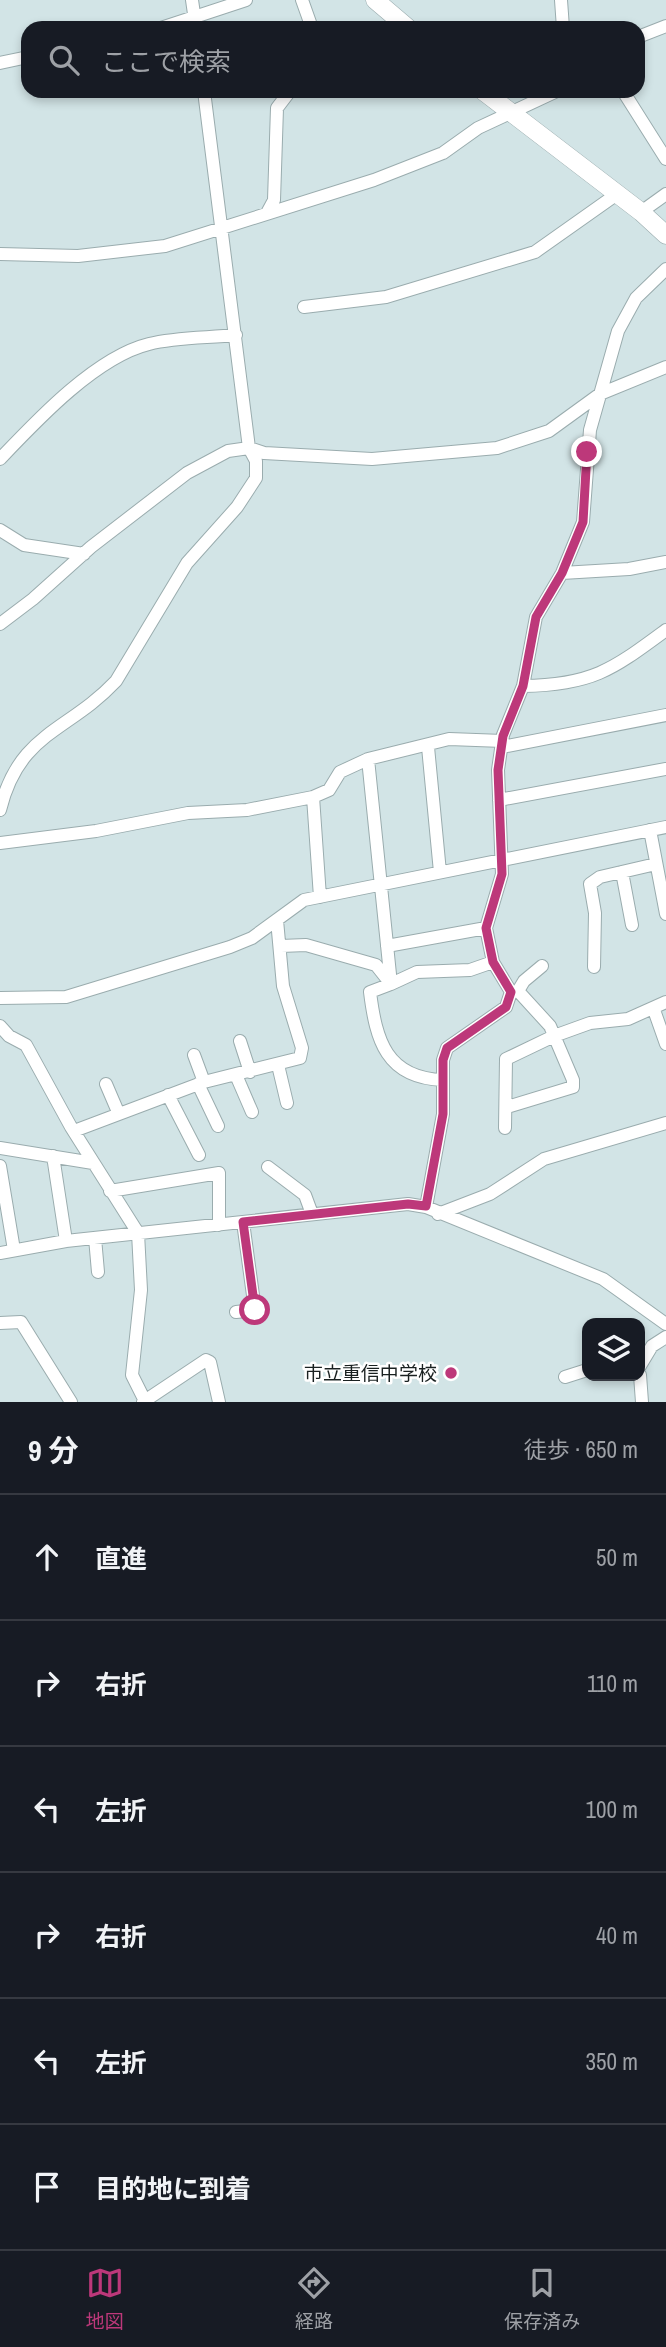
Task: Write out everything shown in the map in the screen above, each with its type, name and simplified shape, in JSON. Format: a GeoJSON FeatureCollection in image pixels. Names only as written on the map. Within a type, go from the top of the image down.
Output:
{"type":"FeatureCollection","features":[{"type":"Feature","properties":{"kind":"street"},"geometry":{"type":"LineString","coordinates":[[192,0],[195,21]]}},
{"type":"Feature","properties":{"kind":"street"},"geometry":{"type":"LineString","coordinates":[[199,21],[246,0]]}},
{"type":"Feature","properties":{"kind":"street"},"geometry":{"type":"LineString","coordinates":[[302,0],[310,21]]}},
{"type":"Feature","properties":{"kind":"street"},"geometry":{"type":"LineString","coordinates":[[375,0],[400,21]]}},
{"type":"Feature","properties":{"kind":"street"},"geometry":{"type":"LineString","coordinates":[[561,0],[563,21]]}},
{"type":"Feature","properties":{"kind":"street"},"geometry":{"type":"LineString","coordinates":[[645,34],[666,26]]}},
{"type":"Feature","properties":{"kind":"street"},"geometry":{"type":"LineString","coordinates":[[0,63],[21,58]]}},
{"type":"Feature","properties":{"kind":"street"},"geometry":{"type":"LineString","coordinates":[[0,810],[3,785],[20,761],[40,738],[102,696],[116,681],[187,563],[237,508],[256,478],[256,461],[249,448],[205,98]]}},
{"type":"Feature","properties":{"kind":"street"},"geometry":{"type":"LineString","coordinates":[[267,213],[274,200],[277,108],[285,98]]}},
{"type":"Feature","properties":{"kind":"street"},"geometry":{"type":"LineString","coordinates":[[492,98],[641,212],[666,235]]}},
{"type":"Feature","properties":{"kind":"street"},"geometry":{"type":"LineString","coordinates":[[0,254],[78,256],[154,247],[267,213],[443,153],[508,112],[541,98]]}},
{"type":"Feature","properties":{"kind":"street"},"geometry":{"type":"LineString","coordinates":[[627,98],[666,159]]}},
{"type":"Feature","properties":{"kind":"street"},"geometry":{"type":"LineString","coordinates":[[304,307],[386,297],[535,252],[617,194]]}},
{"type":"Feature","properties":{"kind":"street"},"geometry":{"type":"LineString","coordinates":[[641,212],[666,194]]}},
{"type":"Feature","properties":{"kind":"street"},"geometry":{"type":"LineString","coordinates":[[507,1107],[573,1087],[573,1080],[550,1026],[515,991],[493,962],[486,928],[502,874],[499,800],[502,744],[523,686],[536,617],[562,573],[583,522],[587,452],[618,331],[636,298],[666,269]]}},
{"type":"Feature","properties":{"kind":"street"},"geometry":{"type":"LineString","coordinates":[[0,459],[63,397],[133,349],[151,343],[236,335]]}},
{"type":"Feature","properties":{"kind":"street"},"geometry":{"type":"LineString","coordinates":[[0,624],[84,554],[198,466],[228,451],[249,448],[264,453],[337,460],[497,448],[549,430],[600,394],[666,367]]}},
{"type":"Feature","properties":{"kind":"street"},"geometry":{"type":"LineString","coordinates":[[0,530],[24,545],[84,554]]}},
{"type":"Feature","properties":{"kind":"street"},"geometry":{"type":"LineString","coordinates":[[562,573],[666,562]]}},
{"type":"Feature","properties":{"kind":"street"},"geometry":{"type":"LineString","coordinates":[[523,686],[567,683],[607,671],[629,659],[666,630]]}},
{"type":"Feature","properties":{"kind":"street"},"geometry":{"type":"LineString","coordinates":[[0,843],[96,831],[188,813],[247,810],[313,797],[329,790],[340,772],[368,759],[428,747],[449,739],[502,744],[666,715]]}},
{"type":"Feature","properties":{"kind":"street"},"geometry":{"type":"LineString","coordinates":[[428,747],[440,872]]}},
{"type":"Feature","properties":{"kind":"street"},"geometry":{"type":"LineString","coordinates":[[368,759],[391,984]]}},
{"type":"Feature","properties":{"kind":"street"},"geometry":{"type":"LineString","coordinates":[[499,800],[666,769]]}},
{"type":"Feature","properties":{"kind":"street"},"geometry":{"type":"LineString","coordinates":[[313,797],[320,897]]}},
{"type":"Feature","properties":{"kind":"street"},"geometry":{"type":"LineString","coordinates":[[0,998],[66,997],[99,989],[252,939],[304,900],[666,827]]}},
{"type":"Feature","properties":{"kind":"street"},"geometry":{"type":"LineString","coordinates":[[650,830],[666,914]]}},
{"type":"Feature","properties":{"kind":"street"},"geometry":{"type":"LineString","coordinates":[[594,967],[594,913],[590,884],[600,877],[656,864]]}},
{"type":"Feature","properties":{"kind":"street"},"geometry":{"type":"LineString","coordinates":[[622,872],[632,925]]}},
{"type":"Feature","properties":{"kind":"street"},"geometry":{"type":"LineString","coordinates":[[74,1131],[118,1112],[201,1083],[296,1060],[302,1053],[283,985],[277,920]]}},
{"type":"Feature","properties":{"kind":"street"},"geometry":{"type":"LineString","coordinates":[[387,946],[486,928]]}},
{"type":"Feature","properties":{"kind":"street"},"geometry":{"type":"LineString","coordinates":[[281,946],[306,945],[376,965],[391,984]]}},
{"type":"Feature","properties":{"kind":"street"},"geometry":{"type":"LineString","coordinates":[[443,1080],[417,1077],[385,1053],[379,1042],[370,992],[417,972],[470,970],[493,962]]}},
{"type":"Feature","properties":{"kind":"street"},"geometry":{"type":"LineString","coordinates":[[426,1206],[443,1114],[447,1048],[506,1007],[515,991],[542,966]]}},
{"type":"Feature","properties":{"kind":"street"},"geometry":{"type":"LineString","coordinates":[[505,1128],[506,1059],[554,1036],[590,1023],[614,1023],[654,1010],[666,1002]]}},
{"type":"Feature","properties":{"kind":"street"},"geometry":{"type":"LineString","coordinates":[[654,1010],[666,1044]]}},
{"type":"Feature","properties":{"kind":"street"},"geometry":{"type":"LineString","coordinates":[[0,1026],[9,1036],[26,1045],[93,1163],[138,1233],[141,1290],[132,1375],[144,1401],[206,1360],[211,1362],[219,1402]]}},
{"type":"Feature","properties":{"kind":"street"},"geometry":{"type":"LineString","coordinates":[[240,1041],[250,1072]]}},
{"type":"Feature","properties":{"kind":"street"},"geometry":{"type":"LineString","coordinates":[[194,1055],[201,1083],[218,1126]]}},
{"type":"Feature","properties":{"kind":"street"},"geometry":{"type":"LineString","coordinates":[[278,1065],[287,1103]]}},
{"type":"Feature","properties":{"kind":"street"},"geometry":{"type":"LineString","coordinates":[[236,1075],[252,1112]]}},
{"type":"Feature","properties":{"kind":"street"},"geometry":{"type":"LineString","coordinates":[[106,1084],[118,1112]]}},
{"type":"Feature","properties":{"kind":"street"},"geometry":{"type":"LineString","coordinates":[[167,1095],[199,1156]]}},
{"type":"Feature","properties":{"kind":"street"},"geometry":{"type":"LineString","coordinates":[[438,1214],[490,1194],[544,1158],[666,1123]]}},
{"type":"Feature","properties":{"kind":"street"},"geometry":{"type":"LineString","coordinates":[[0,1148],[93,1163]]}},
{"type":"Feature","properties":{"kind":"street"},"geometry":{"type":"LineString","coordinates":[[53,1156],[66,1241]]}},
{"type":"Feature","properties":{"kind":"street"},"geometry":{"type":"LineString","coordinates":[[0,1166],[14,1250]]}},
{"type":"Feature","properties":{"kind":"street"},"geometry":{"type":"LineString","coordinates":[[268,1167],[305,1195],[312,1214]]}},
{"type":"Feature","properties":{"kind":"street"},"geometry":{"type":"LineString","coordinates":[[110,1191],[219,1173],[219,1224]]}},
{"type":"Feature","properties":{"kind":"street"},"geometry":{"type":"LineString","coordinates":[[0,1253],[66,1241],[408,1204],[426,1206],[438,1214],[603,1279],[666,1324]]}},
{"type":"Feature","properties":{"kind":"street"},"geometry":{"type":"LineString","coordinates":[[236,1312],[255,1310],[243,1222]]}},
{"type":"Feature","properties":{"kind":"street"},"geometry":{"type":"LineString","coordinates":[[95,1238],[98,1272]]}},
{"type":"Feature","properties":{"kind":"street"},"geometry":{"type":"LineString","coordinates":[[0,1323],[21,1322],[71,1402]]}},
{"type":"Feature","properties":{"kind":"street"},"geometry":{"type":"LineString","coordinates":[[645,1355],[666,1337]]}},
{"type":"Feature","properties":{"kind":"street"},"geometry":{"type":"LineString","coordinates":[[565,1377],[582,1372]]}},
{"type":"Feature","properties":{"kind":"street"},"geometry":{"type":"LineString","coordinates":[[640,1381],[642,1402]]}},
{"type":"Feature","properties":{"kind":"place","name":"市立重信中学校"},"geometry":{"type":"Point","coordinates":[451,1373]}},
{"type":"Feature","properties":{"kind":"route"},"geometry":{"type":"LineString","coordinates":[[255,1310],[243,1222],[408,1204],[426,1206],[443,1114],[443,1060],[447,1048],[506,1007],[511,992],[493,962],[486,928],[502,874],[498,770],[503,736],[523,686],[536,617],[562,573],[583,522],[587,501],[587,452]]}}]}
